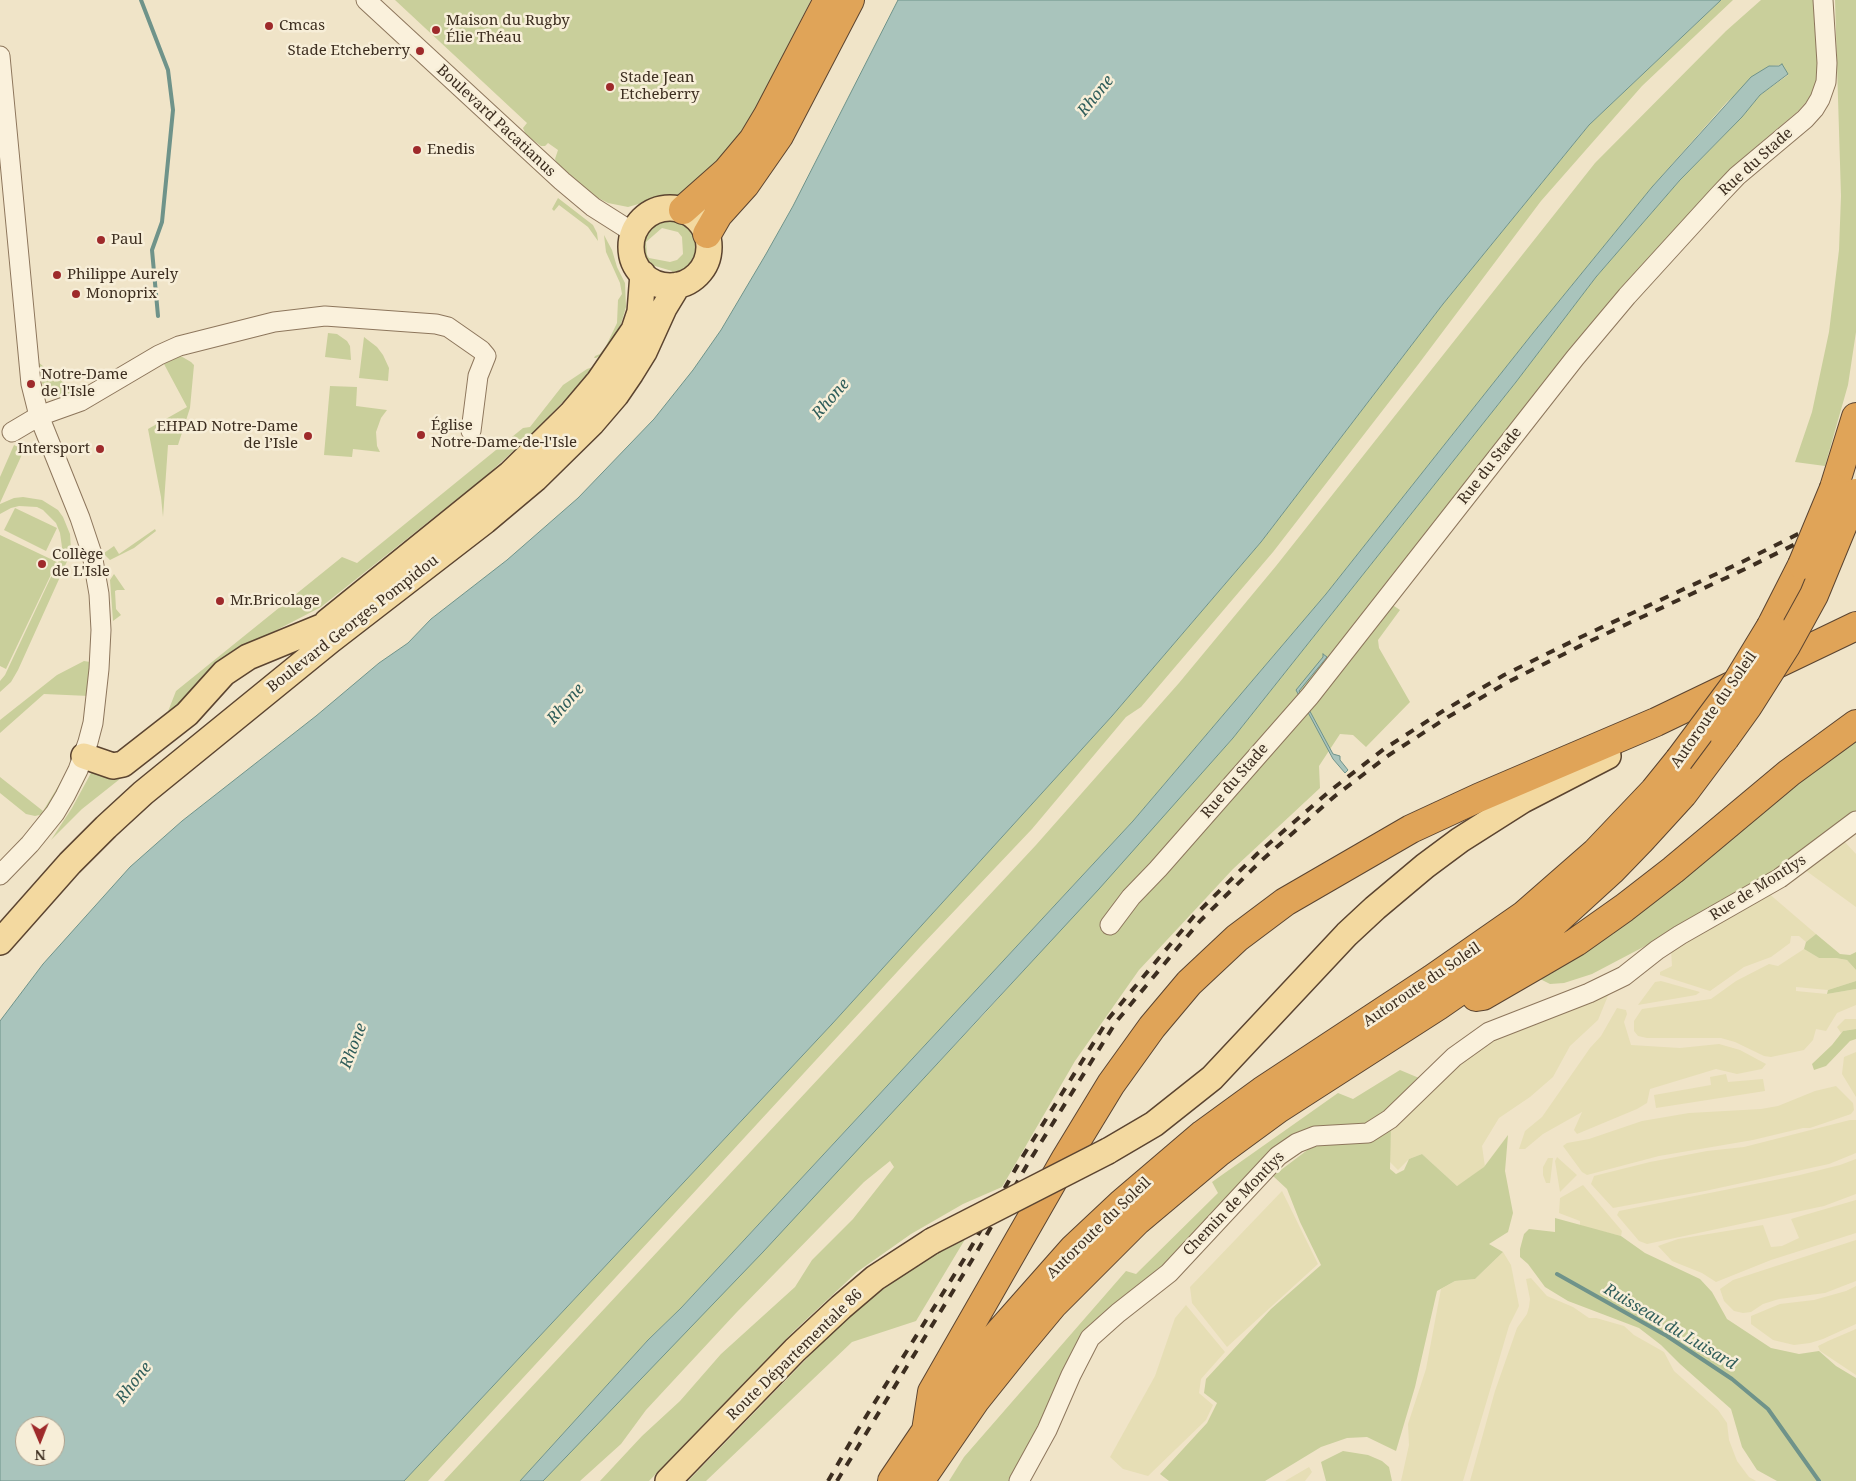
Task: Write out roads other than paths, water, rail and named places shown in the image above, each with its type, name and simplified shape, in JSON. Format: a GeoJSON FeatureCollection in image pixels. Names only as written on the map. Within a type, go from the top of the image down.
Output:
{"type":"FeatureCollection","features":[{"type":"Feature","properties":{"kind":"highway"},"geometry":{"type":"LineString","coordinates":[[683,210],[727,171],[753,140],[828,0]]}},
{"type":"Feature","properties":{"kind":"highway"},"geometry":{"type":"LineString","coordinates":[[707,234],[718,215],[745,185],[780,136],[850,0]]}},
{"type":"Feature","properties":{"kind":"highway","name":"Autoroute du Soleil"},"geometry":{"type":"LineString","coordinates":[[920,1481],[975,1401],[1006,1361],[1053,1305],[1137,1221],[1218,1153],[1278,1109],[1438,1006],[1526,945],[1611,871],[1683,794],[1748,706],[1786,646],[1814,596],[1845,491],[1856,417]]}},
{"type":"Feature","properties":{"kind":"highway","name":"Autoroute du Soleil"},"geometry":{"type":"LineString","coordinates":[[892,1481],[955,1388],[989,1344],[1073,1249],[1121,1204],[1203,1134],[1262,1092],[1432,979],[1524,914],[1596,852],[1654,791],[1680,760],[1737,682],[1771,626],[1802,565],[1845,491]]}},
{"type":"Feature","properties":{"kind":"highway"},"geometry":{"type":"LineString","coordinates":[[926,1431],[932,1392],[1046,1191],[1111,1084],[1152,1027],[1189,983],[1237,938],[1285,902],[1410,829],[1486,794],[1656,722],[1856,626]]}},
{"type":"Feature","properties":{"kind":"highway"},"geometry":{"type":"LineString","coordinates":[[1438,1006],[1483,996],[1576,942],[1673,870],[1790,773],[1856,724]]}},
{"type":"Feature","properties":{"kind":"main road"},"geometry":{"type":"LineString","coordinates":[[668,208],[683,210],[695,216],[707,234],[709,250],[704,266],[693,278],[678,285],[659,284],[638,269],[632,255],[634,233],[641,220],[653,211],[668,208]]}},
{"type":"Feature","properties":{"kind":"main road","name":"Boulevard Georges Pompidou"},"geometry":{"type":"LineString","coordinates":[[0,916],[63,845],[102,806],[151,764],[510,474],[571,414],[599,381],[634,330],[640,312],[643,274]]}},
{"type":"Feature","properties":{"kind":"main road","name":"Boulevard Georges Pompidou"},"geometry":{"type":"LineString","coordinates":[[0,942],[76,856],[143,793],[331,640],[485,521],[535,478],[592,422],[616,395],[644,352],[664,308],[678,285]]}},
{"type":"Feature","properties":{"kind":"main road"},"geometry":{"type":"LineString","coordinates":[[84,756],[113,766],[123,764],[186,714],[224,673],[248,657],[321,627]]}},
{"type":"Feature","properties":{"kind":"main road","name":"Route Départementale 86"},"geometry":{"type":"LineString","coordinates":[[668,1481],[796,1350],[875,1278],[932,1241],[1108,1151],[1154,1124],[1212,1078],[1347,934],[1375,908],[1425,866],[1491,819],[1559,780],[1856,636]]}},
{"type":"Feature","properties":{"kind":"street","name":"Boulevard Pacatianus"},"geometry":{"type":"LineString","coordinates":[[366,0],[562,181],[593,207],[634,233]]}},
{"type":"Feature","properties":{"kind":"street","name":"Rue du Stade"},"geometry":{"type":"LineString","coordinates":[[1110,925],[1131,897],[1158,869],[1310,696],[1574,358],[1719,194],[1814,109],[1826,82],[1827,63],[1823,0]]}},
{"type":"Feature","properties":{"kind":"street"},"geometry":{"type":"LineString","coordinates":[[0,56],[28,364],[39,416],[87,537],[96,570],[101,630],[93,722],[84,756],[69,790],[55,813],[30,844],[0,876]]}},
{"type":"Feature","properties":{"kind":"street"},"geometry":{"type":"LineString","coordinates":[[12,432],[39,416],[81,401],[159,355],[179,346],[274,322],[324,316],[436,324],[448,327],[481,350],[486,356],[478,376],[471,431]]}},
{"type":"Feature","properties":{"kind":"street","name":"Rue de Montlys"},"geometry":{"type":"LineString","coordinates":[[1657,950],[1780,878],[1856,821]]}},
{"type":"Feature","properties":{"kind":"street","name":"Chemin de Montlys"},"geometry":{"type":"LineString","coordinates":[[1019,1481],[1047,1430],[1071,1375],[1090,1338],[1118,1313],[1169,1273],[1278,1156],[1297,1143],[1315,1136],[1368,1133],[1390,1119],[1454,1057],[1488,1032],[1614,982],[1634,969],[1657,950]]}},
{"type":"Feature","properties":{"kind":"water","name":"Rhone"},"geometry":{"type":"Polygon","coordinates":[[[898,0],[1721,0],[1589,125],[1443,304],[1261,542],[1112,716],[832,1024],[404,1481],[0,1481],[0,1021],[43,964],[130,867],[182,821],[316,716],[379,663],[408,643],[431,619],[507,560],[578,498],[654,419],[693,370],[721,330],[793,206],[898,0]]]}},
{"type":"Feature","properties":{"kind":"water"},"geometry":{"type":"Polygon","coordinates":[[[1782,64],[1788,74],[1760,95],[1742,117],[1680,180],[1596,277],[1516,382],[1233,738],[1099,889],[763,1252],[543,1481],[520,1481],[648,1340],[681,1308],[1133,821],[1326,594],[1533,333],[1652,187],[1751,77],[1769,66],[1779,66],[1782,64]]]}},
{"type":"Feature","properties":{"kind":"water"},"geometry":{"type":"Polygon","coordinates":[[[1323,654],[1327,657],[1299,691],[1333,754],[1340,756],[1340,760],[1348,770],[1345,773],[1333,759],[1296,690],[1323,657],[1323,654]]]}},
{"type":"Feature","properties":{"kind":"waterway"},"geometry":{"type":"LineString","coordinates":[[141,0],[168,70],[173,110],[162,222],[152,250],[158,316]]}},
{"type":"Feature","properties":{"kind":"waterway","name":"Ruisseau du Luisard"},"geometry":{"type":"LineString","coordinates":[[1557,1274],[1667,1336],[1732,1379],[1768,1409],[1819,1481]]}},
{"type":"Feature","properties":{"kind":"railway"},"geometry":{"type":"LineString","coordinates":[[828,1481],[966,1256],[1023,1156],[1109,1018],[1194,916],[1257,854],[1331,790],[1384,749],[1504,675],[1742,562],[1856,505]]}},
{"type":"Feature","properties":{"kind":"railway"},"geometry":{"type":"LineString","coordinates":[[837,1481],[972,1260],[1030,1160],[1116,1022],[1200,921],[1262,860],[1335,796],[1389,755],[1448,717],[1508,682],[1856,514]]}},
{"type":"Feature","properties":{"kind":"place","name":"Cmcas"},"geometry":{"type":"Point","coordinates":[269,26]}},
{"type":"Feature","properties":{"kind":"place","name":"Maison du Rugby Élie Théau"},"geometry":{"type":"Point","coordinates":[436,30]}},
{"type":"Feature","properties":{"kind":"place","name":"Stade Etcheberry"},"geometry":{"type":"Point","coordinates":[420,51]}},
{"type":"Feature","properties":{"kind":"place","name":"Stade Jean Etcheberry"},"geometry":{"type":"Point","coordinates":[610,87]}},
{"type":"Feature","properties":{"kind":"place","name":"Enedis"},"geometry":{"type":"Point","coordinates":[417,150]}},
{"type":"Feature","properties":{"kind":"place","name":"Paul"},"geometry":{"type":"Point","coordinates":[101,240]}},
{"type":"Feature","properties":{"kind":"place","name":"Philippe Aurely"},"geometry":{"type":"Point","coordinates":[57,275]}},
{"type":"Feature","properties":{"kind":"place","name":"Monoprix"},"geometry":{"type":"Point","coordinates":[76,294]}},
{"type":"Feature","properties":{"kind":"place","name":"Notre-Dame de l'Isle"},"geometry":{"type":"Point","coordinates":[31,384]}},
{"type":"Feature","properties":{"kind":"place","name":"Église Notre-Dame-de-l'Isle"},"geometry":{"type":"Point","coordinates":[421,435]}},
{"type":"Feature","properties":{"kind":"place","name":"EHPAD Notre-Dame de l’Isle"},"geometry":{"type":"Point","coordinates":[308,436]}},
{"type":"Feature","properties":{"kind":"place","name":"Intersport"},"geometry":{"type":"Point","coordinates":[100,449]}},
{"type":"Feature","properties":{"kind":"place","name":"Collège de L'Isle"},"geometry":{"type":"Point","coordinates":[42,564]}},
{"type":"Feature","properties":{"kind":"place","name":"Mr.Bricolage"},"geometry":{"type":"Point","coordinates":[220,601]}}]}
